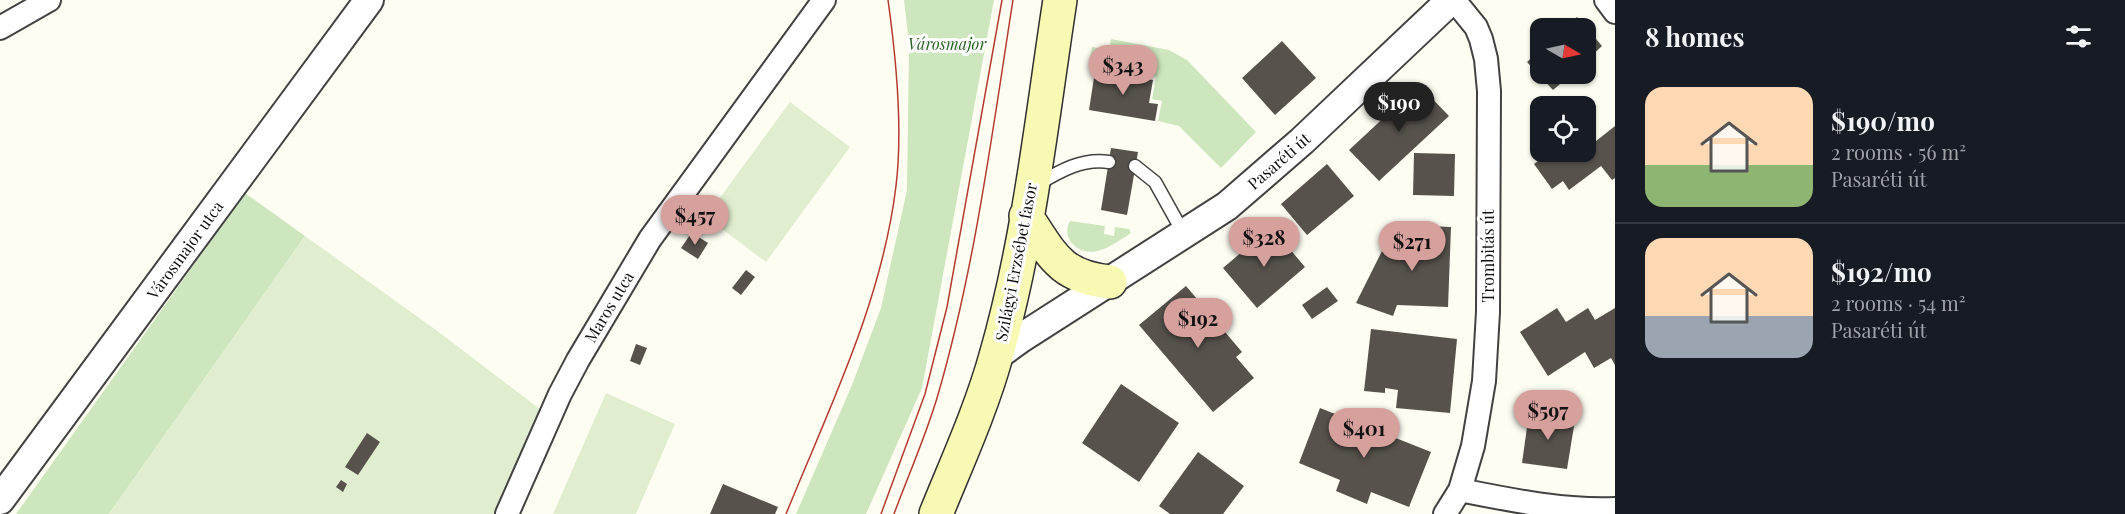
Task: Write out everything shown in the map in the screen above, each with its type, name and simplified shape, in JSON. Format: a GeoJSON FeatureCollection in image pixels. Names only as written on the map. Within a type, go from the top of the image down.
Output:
{"type":"FeatureCollection","features":[{"type":"Feature","properties":{"kind":"main road","name":"Szilágyi Erzsébet fasor"},"geometry":{"type":"LineString","coordinates":[[936,514],[975,417],[996,356],[1009,305],[1029,202],[1060,0]]}},
{"type":"Feature","properties":{"kind":"main road"},"geometry":{"type":"LineString","coordinates":[[1029,202],[1055,260],[1071,272],[1110,282]]}},
{"type":"Feature","properties":{"kind":"street"},"geometry":{"type":"LineString","coordinates":[[0,28],[49,0]]}},
{"type":"Feature","properties":{"kind":"street","name":"Városmajor utca"},"geometry":{"type":"LineString","coordinates":[[0,500],[369,0]]}},
{"type":"Feature","properties":{"kind":"street","name":"Maros utca"},"geometry":{"type":"LineString","coordinates":[[507,514],[564,386],[650,239],[824,0]]}},
{"type":"Feature","properties":{"kind":"street","name":"Pasaréti út"},"geometry":{"type":"LineString","coordinates":[[996,356],[1227,206],[1302,141],[1453,0]]}},
{"type":"Feature","properties":{"kind":"street","name":"Trombitás út"},"geometry":{"type":"LineString","coordinates":[[1445,514],[1460,490],[1473,446],[1484,381],[1488,312],[1489,91],[1486,59],[1476,27],[1453,0]]}},
{"type":"Feature","properties":{"kind":"street"},"geometry":{"type":"LineString","coordinates":[[1606,0],[1615,12]]}},
{"type":"Feature","properties":{"kind":"street"},"geometry":{"type":"LineString","coordinates":[[1460,490],[1523,503],[1615,508]]}},
{"type":"Feature","properties":{"kind":"lane"},"geometry":{"type":"LineString","coordinates":[[1029,202],[1067,167],[1096,160],[1109,162]]}},
{"type":"Feature","properties":{"kind":"lane"},"geometry":{"type":"LineString","coordinates":[[1136,166],[1155,182],[1184,234]]}},
{"type":"Feature","properties":{"kind":"green space","name":"Városmajor"},"geometry":{"type":"Polygon","coordinates":[[[904,0],[994,0],[922,388],[866,514],[796,514],[852,385],[881,308],[907,190],[909,43],[904,0]]]}},
{"type":"Feature","properties":{"kind":"green space"},"geometry":{"type":"Polygon","coordinates":[[[1111,39],[1169,50],[1187,60],[1256,132],[1221,168],[1179,126],[1158,121],[1162,101],[1152,99],[1156,77],[1089,66],[1092,47],[1109,50],[1111,39]]]}},
{"type":"Feature","properties":{"kind":"green space"},"geometry":{"type":"Polygon","coordinates":[[[790,102],[850,147],[766,262],[706,217],[790,102]]]}},
{"type":"Feature","properties":{"kind":"green space"},"geometry":{"type":"Polygon","coordinates":[[[245,193],[305,236],[109,514],[16,514],[245,193]]]}},
{"type":"Feature","properties":{"kind":"green space"},"geometry":{"type":"Polygon","coordinates":[[[1070,221],[1105,226],[1104,234],[1114,236],[1115,227],[1129,229],[1131,233],[1102,250],[1084,251],[1069,239],[1067,234],[1070,221]]]}},
{"type":"Feature","properties":{"kind":"green space"},"geometry":{"type":"Polygon","coordinates":[[[305,236],[436,330],[545,413],[496,514],[109,514],[305,236]]]}},
{"type":"Feature","properties":{"kind":"green space"},"geometry":{"type":"Polygon","coordinates":[[[606,393],[675,424],[636,514],[553,514],[606,393]]]}},
{"type":"Feature","properties":{"kind":"building"},"geometry":{"type":"Polygon","coordinates":[[[1596,39],[1602,46],[1596,52],[1596,39]]]}},
{"type":"Feature","properties":{"kind":"building"},"geometry":{"type":"Polygon","coordinates":[[[1282,41],[1316,78],[1275,115],[1242,78],[1282,41]]]}},
{"type":"Feature","properties":{"kind":"building"},"geometry":{"type":"Polygon","coordinates":[[[1095,71],[1153,80],[1149,103],[1158,104],[1155,121],[1089,110],[1095,71]]]}},
{"type":"Feature","properties":{"kind":"building"},"geometry":{"type":"Polygon","coordinates":[[[1547,84],[1560,84],[1553,90],[1547,84]]]}},
{"type":"Feature","properties":{"kind":"building"},"geometry":{"type":"Polygon","coordinates":[[[1419,85],[1449,116],[1379,181],[1349,150],[1419,85]]]}},
{"type":"Feature","properties":{"kind":"building"},"geometry":{"type":"Polygon","coordinates":[[[1615,126],[1615,178],[1612,180],[1601,166],[1569,190],[1563,181],[1552,189],[1534,164],[1537,162],[1596,162],[1596,141],[1615,126]]]}},
{"type":"Feature","properties":{"kind":"building"},"geometry":{"type":"Polygon","coordinates":[[[1111,148],[1138,152],[1127,215],[1101,210],[1111,148]]]}},
{"type":"Feature","properties":{"kind":"building"},"geometry":{"type":"Polygon","coordinates":[[[1414,153],[1455,154],[1454,196],[1413,195],[1414,153]]]}},
{"type":"Feature","properties":{"kind":"building"},"geometry":{"type":"Polygon","coordinates":[[[1327,164],[1354,196],[1307,235],[1281,204],[1327,164]]]}},
{"type":"Feature","properties":{"kind":"building"},"geometry":{"type":"Polygon","coordinates":[[[1402,225],[1451,227],[1448,307],[1397,305],[1393,316],[1356,303],[1383,249],[1401,254],[1402,225]]]}},
{"type":"Feature","properties":{"kind":"building"},"geometry":{"type":"Polygon","coordinates":[[[1271,227],[1305,267],[1257,308],[1223,268],[1271,227]]]}},
{"type":"Feature","properties":{"kind":"building"},"geometry":{"type":"Polygon","coordinates":[[[690,235],[695,238],[697,236],[708,243],[698,259],[681,248],[690,235]]]}},
{"type":"Feature","properties":{"kind":"building"},"geometry":{"type":"Polygon","coordinates":[[[746,270],[755,277],[741,295],[732,288],[746,270]]]}},
{"type":"Feature","properties":{"kind":"building"},"geometry":{"type":"Polygon","coordinates":[[[1186,286],[1242,352],[1236,357],[1254,378],[1213,412],[1139,325],[1186,286]]]}},
{"type":"Feature","properties":{"kind":"building"},"geometry":{"type":"Polygon","coordinates":[[[1327,287],[1338,301],[1312,319],[1302,305],[1327,287]]]}},
{"type":"Feature","properties":{"kind":"building"},"geometry":{"type":"Polygon","coordinates":[[[1557,308],[1566,322],[1588,308],[1595,320],[1615,308],[1615,365],[1611,358],[1594,368],[1585,352],[1548,376],[1520,332],[1557,308]]]}},
{"type":"Feature","properties":{"kind":"building"},"geometry":{"type":"Polygon","coordinates":[[[1371,329],[1457,339],[1450,413],[1396,408],[1398,390],[1385,388],[1385,393],[1364,391],[1371,329]]]}},
{"type":"Feature","properties":{"kind":"building"},"geometry":{"type":"Polygon","coordinates":[[[636,344],[647,348],[640,365],[630,361],[636,344]]]}},
{"type":"Feature","properties":{"kind":"building"},"geometry":{"type":"Polygon","coordinates":[[[1121,384],[1179,423],[1139,482],[1082,443],[1121,384]]]}},
{"type":"Feature","properties":{"kind":"building"},"geometry":{"type":"Polygon","coordinates":[[[1320,408],[1431,452],[1409,507],[1371,492],[1367,504],[1336,491],[1340,480],[1299,463],[1320,408]]]}},
{"type":"Feature","properties":{"kind":"building"},"geometry":{"type":"Polygon","coordinates":[[[1529,413],[1575,420],[1567,469],[1522,463],[1529,413]]]}},
{"type":"Feature","properties":{"kind":"building"},"geometry":{"type":"Polygon","coordinates":[[[367,433],[380,442],[358,475],[345,467],[367,433]]]}},
{"type":"Feature","properties":{"kind":"building"},"geometry":{"type":"Polygon","coordinates":[[[1198,452],[1244,486],[1223,514],[1170,514],[1159,506],[1198,452]]]}},
{"type":"Feature","properties":{"kind":"building"},"geometry":{"type":"Polygon","coordinates":[[[341,480],[347,484],[343,492],[336,487],[341,480]]]}},
{"type":"Feature","properties":{"kind":"building"},"geometry":{"type":"Polygon","coordinates":[[[723,484],[778,507],[775,514],[710,514],[723,484]]]}},
{"type":"Feature","properties":{"kind":"tram line"},"geometry":{"type":"LineString","coordinates":[[786,514],[852,354],[879,271],[889,229],[898,164],[899,117],[888,0]]}},
{"type":"Feature","properties":{"kind":"tram line"},"geometry":{"type":"LineString","coordinates":[[881,514],[925,394],[947,307],[1002,0]]}},
{"type":"Feature","properties":{"kind":"tram line"},"geometry":{"type":"LineString","coordinates":[[894,514],[937,398],[962,300],[990,150],[1013,0]]}}]}
